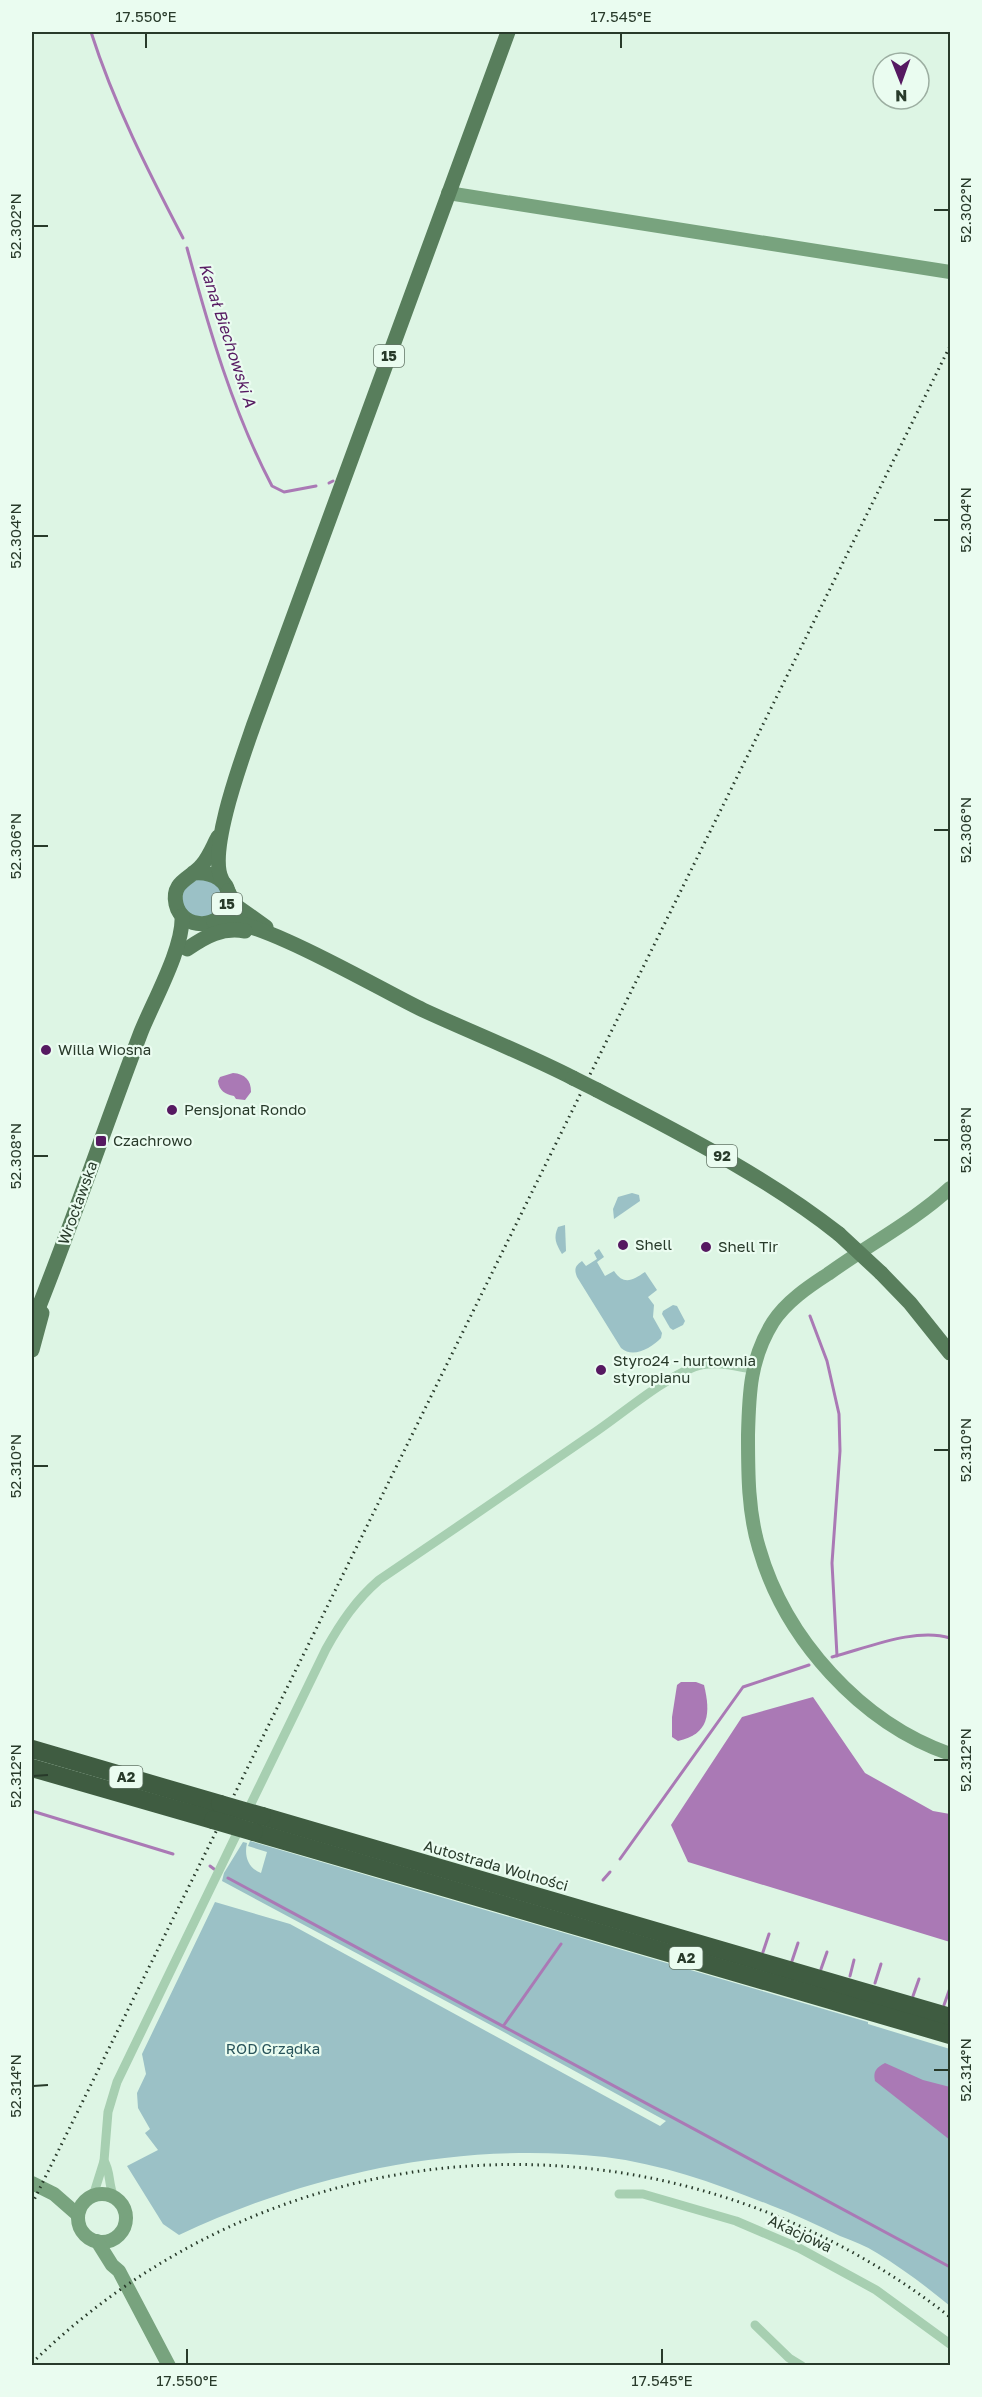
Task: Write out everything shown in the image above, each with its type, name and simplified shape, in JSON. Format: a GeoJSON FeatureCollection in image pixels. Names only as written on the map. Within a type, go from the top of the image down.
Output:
{"type":"FeatureCollection","features":[{"type":"Feature","properties":{"kind":"highway","name":"Autostrada Wolności"},"geometry":{"type":"LineString","coordinates":[[32,1749],[217,1812],[951,2035]]}},
{"type":"Feature","properties":{"kind":"highway","name":"Autostrada Wolności"},"geometry":{"type":"LineString","coordinates":[[32,1768],[217,1812]]}},
{"type":"Feature","properties":{"kind":"highway","name":"Autostrada Wolności"},"geometry":{"type":"LineString","coordinates":[[258,1824],[951,2017]]}},
{"type":"Feature","properties":{"kind":"main road","name":"15"},"geometry":{"type":"LineString","coordinates":[[222,832],[204,864],[184,878],[178,886],[175,896],[176,906],[182,916],[194,924],[209,923],[225,912],[228,902],[218,868],[222,832],[254,724],[508,32]]}},
{"type":"Feature","properties":{"kind":"main road","name":"15"},"geometry":{"type":"LineString","coordinates":[[193,873],[213,873],[225,886]]}},
{"type":"Feature","properties":{"kind":"main road","name":"92"},"geometry":{"type":"LineString","coordinates":[[225,886],[235,904],[280,938]]}},
{"type":"Feature","properties":{"kind":"main road","name":"Wrocławska"},"geometry":{"type":"LineString","coordinates":[[32,1324],[139,1037],[169,968],[182,927],[182,916]]}},
{"type":"Feature","properties":{"kind":"main road","name":"92"},"geometry":{"type":"LineString","coordinates":[[209,923],[222,919],[232,921],[280,938],[422,1009],[500,1042],[573,1078],[752,1173],[839,1234],[910,1303],[951,1353]]}},
{"type":"Feature","properties":{"kind":"main road","name":"Wrocławska"},"geometry":{"type":"LineString","coordinates":[[169,968],[187,949],[198,930],[209,923]]}},
{"type":"Feature","properties":{"kind":"main road","name":"92"},"geometry":{"type":"LineString","coordinates":[[187,949],[209,935],[227,930],[241,930],[280,938]]}},
{"type":"Feature","properties":{"kind":"main road","name":"Wrocławska"},"geometry":{"type":"LineString","coordinates":[[32,1350],[54,1270]]}},
{"type":"Feature","properties":{"kind":"street"},"geometry":{"type":"LineString","coordinates":[[448,192],[951,272]]}},
{"type":"Feature","properties":{"kind":"street"},"geometry":{"type":"LineString","coordinates":[[951,1188],[799,1294],[774,1320],[752,1369],[748,1448],[752,1516],[759,1548],[782,1606],[817,1655],[876,1715],[915,1739],[951,1754]]}},
{"type":"Feature","properties":{"kind":"street"},"geometry":{"type":"LineString","coordinates":[[78,2215],[89,2198],[104,2161],[108,2112],[117,2082],[310,1680],[341,1623],[361,1596],[380,1580],[656,1389],[693,1368],[706,1364],[752,1369]]}},
{"type":"Feature","properties":{"kind":"street"},"geometry":{"type":"LineString","coordinates":[[104,2161],[114,2197]]}},
{"type":"Feature","properties":{"kind":"street"},"geometry":{"type":"LineString","coordinates":[[32,2183],[54,2194],[78,2215],[81,2230],[86,2236],[97,2241],[109,2241],[122,2232],[126,2217],[120,2202],[114,2197],[107,2194],[89,2198],[54,2194]]}},
{"type":"Feature","properties":{"kind":"street","name":"Akacjowa"},"geometry":{"type":"LineString","coordinates":[[619,2194],[643,2194],[736,2221],[799,2248],[876,2290],[951,2344]]}},
{"type":"Feature","properties":{"kind":"street"},"geometry":{"type":"LineString","coordinates":[[116,2238],[119,2271]]}},
{"type":"Feature","properties":{"kind":"street"},"geometry":{"type":"LineString","coordinates":[[97,2241],[112,2265],[119,2271],[169,2366]]}},
{"type":"Feature","properties":{"kind":"street"},"geometry":{"type":"LineString","coordinates":[[755,2325],[789,2358],[802,2366]]}},
{"type":"Feature","properties":{"kind":"green space"},"geometry":{"type":"Polygon","coordinates":[[[202,878],[216,884],[222,898],[216,912],[202,918],[188,912],[182,898],[188,884],[202,878]]]}},
{"type":"Feature","properties":{"kind":"green space"},"geometry":{"type":"Polygon","coordinates":[[[632,1193],[639,1195],[640,1201],[614,1219],[613,1209],[618,1197],[632,1193]]]}},
{"type":"Feature","properties":{"kind":"green space"},"geometry":{"type":"Polygon","coordinates":[[[565,1225],[566,1251],[562,1254],[555,1238],[558,1227],[565,1225]]]}},
{"type":"Feature","properties":{"kind":"green space"},"geometry":{"type":"Polygon","coordinates":[[[599,1249],[604,1257],[597,1262],[605,1276],[614,1271],[621,1279],[629,1280],[645,1272],[657,1290],[648,1297],[654,1305],[653,1317],[662,1333],[661,1338],[642,1351],[631,1352],[621,1348],[577,1277],[575,1270],[578,1264],[582,1261],[586,1266],[597,1259],[594,1253],[599,1249]]]}},
{"type":"Feature","properties":{"kind":"green space"},"geometry":{"type":"Polygon","coordinates":[[[673,1305],[677,1306],[685,1321],[683,1325],[673,1330],[662,1314],[673,1305]]]}},
{"type":"Feature","properties":{"kind":"green space","name":"ROD Grządka"},"geometry":{"type":"Polygon","coordinates":[[[250,1841],[868,2022],[868,2024],[950,2049],[950,2306],[915,2278],[873,2250],[797,2216],[689,2176],[647,2164],[605,2157],[550,2153],[495,2154],[441,2158],[386,2167],[280,2194],[179,2235],[163,2224],[127,2166],[158,2150],[145,2133],[150,2129],[138,2108],[137,2093],[146,2074],[142,2054],[215,1902],[290,1924],[660,2126],[666,2121],[222,1881],[224,1873],[243,1842],[247,1843],[246,1852],[250,1865],[261,1873],[267,1852],[248,1846],[250,1841]]]}},
{"type":"Feature","properties":{"kind":"shaded area"},"geometry":{"type":"Polygon","coordinates":[[[233,1073],[244,1076],[250,1084],[251,1092],[245,1100],[236,1099],[223,1092],[220,1087],[218,1081],[220,1077],[233,1073]]]}},
{"type":"Feature","properties":{"kind":"shaded area"},"geometry":{"type":"Polygon","coordinates":[[[681,1682],[696,1682],[704,1685],[707,1714],[702,1728],[688,1738],[678,1741],[672,1737],[672,1717],[677,1685],[681,1682]]]}},
{"type":"Feature","properties":{"kind":"shaded area"},"geometry":{"type":"Polygon","coordinates":[[[813,1697],[865,1773],[933,1811],[950,1814],[950,1942],[688,1862],[671,1825],[742,1717],[813,1697]]]}},
{"type":"Feature","properties":{"kind":"shaded area"},"geometry":{"type":"Polygon","coordinates":[[[885,2063],[923,2080],[950,2087],[950,2140],[875,2081],[876,2070],[885,2063]]]}},
{"type":"Feature","properties":{"kind":"waterway","name":"Kanał Biechowski A"},"geometry":{"type":"LineString","coordinates":[[91,32],[121,111],[183,238]]}},
{"type":"Feature","properties":{"kind":"waterway","name":"Kanał Biechowski A"},"geometry":{"type":"LineString","coordinates":[[187,248],[213,339],[234,400],[272,486],[284,492],[316,486]]}},
{"type":"Feature","properties":{"kind":"waterway","name":"Kanał Biechowski A"},"geometry":{"type":"LineString","coordinates":[[329,483],[333,481]]}},
{"type":"Feature","properties":{"kind":"waterway"},"geometry":{"type":"LineString","coordinates":[[810,1316],[827,1361],[839,1414],[840,1451],[832,1563],[837,1656]]}},
{"type":"Feature","properties":{"kind":"waterway"},"geometry":{"type":"LineString","coordinates":[[832,1657],[907,1637],[937,1635],[950,1638]]}},
{"type":"Feature","properties":{"kind":"waterway"},"geometry":{"type":"LineString","coordinates":[[620,1859],[743,1687],[809,1665]]}},
{"type":"Feature","properties":{"kind":"waterway"},"geometry":{"type":"LineString","coordinates":[[32,1811],[173,1854]]}},
{"type":"Feature","properties":{"kind":"waterway"},"geometry":{"type":"LineString","coordinates":[[210,1866],[214,1869]]}},
{"type":"Feature","properties":{"kind":"waterway"},"geometry":{"type":"LineString","coordinates":[[603,1880],[610,1872]]}},
{"type":"Feature","properties":{"kind":"waterway"},"geometry":{"type":"LineString","coordinates":[[228,1878],[950,2267]]}},
{"type":"Feature","properties":{"kind":"waterway"},"geometry":{"type":"LineString","coordinates":[[763,1952],[769,1934]]}},
{"type":"Feature","properties":{"kind":"waterway"},"geometry":{"type":"LineString","coordinates":[[792,1961],[798,1943]]}},
{"type":"Feature","properties":{"kind":"waterway"},"geometry":{"type":"LineString","coordinates":[[504,2025],[561,1944]]}},
{"type":"Feature","properties":{"kind":"waterway"},"geometry":{"type":"LineString","coordinates":[[821,1969],[827,1952]]}},
{"type":"Feature","properties":{"kind":"waterway"},"geometry":{"type":"LineString","coordinates":[[850,1976],[854,1960]]}},
{"type":"Feature","properties":{"kind":"waterway"},"geometry":{"type":"LineString","coordinates":[[875,1983],[881,1964]]}},
{"type":"Feature","properties":{"kind":"waterway"},"geometry":{"type":"LineString","coordinates":[[913,1996],[919,1979]]}},
{"type":"Feature","properties":{"kind":"waterway"},"geometry":{"type":"LineString","coordinates":[[944,2005],[950,1988]]}},
{"type":"Feature","properties":{"kind":"railway"},"geometry":{"type":"LineString","coordinates":[[32,2204],[950,346]]}},
{"type":"Feature","properties":{"kind":"railway"},"geometry":{"type":"LineString","coordinates":[[32,2363],[133,2281],[244,2221],[361,2182],[482,2165],[604,2170],[725,2197],[841,2246],[950,2317]]}},
{"type":"Feature","properties":{"kind":"place","name":"Willa Wiosna"},"geometry":{"type":"Point","coordinates":[46,1050]}},
{"type":"Feature","properties":{"kind":"place","name":"Pensjonat Rondo"},"geometry":{"type":"Point","coordinates":[172,1110]}},
{"type":"Feature","properties":{"kind":"place","name":"Czachrowo"},"geometry":{"type":"Point","coordinates":[101,1141]}},
{"type":"Feature","properties":{"kind":"place","name":"Shell"},"geometry":{"type":"Point","coordinates":[623,1245]}},
{"type":"Feature","properties":{"kind":"place","name":"Shell Tir"},"geometry":{"type":"Point","coordinates":[706,1247]}},
{"type":"Feature","properties":{"kind":"place","name":"Styro24 - hurtownia styropianu"},"geometry":{"type":"Point","coordinates":[601,1370]}}]}
